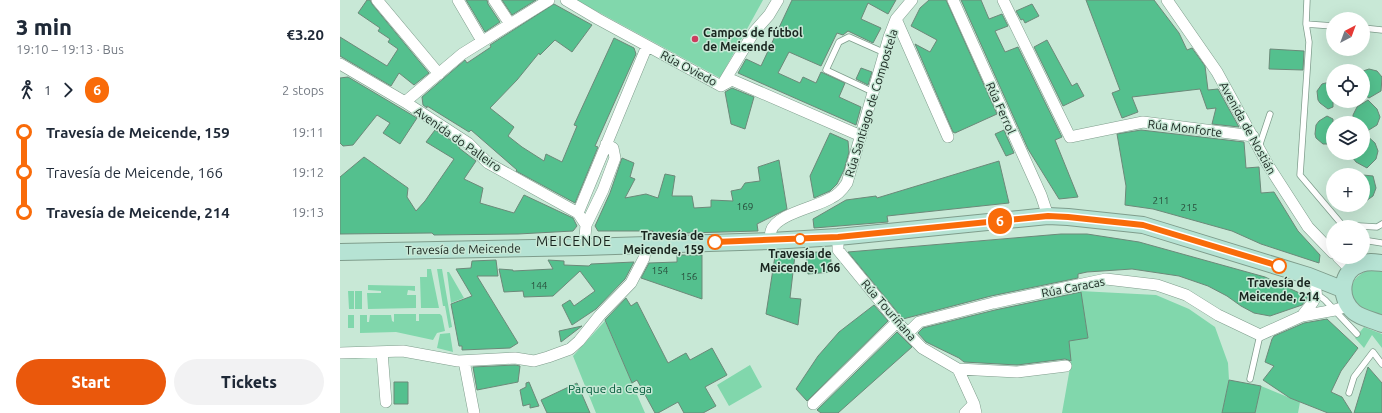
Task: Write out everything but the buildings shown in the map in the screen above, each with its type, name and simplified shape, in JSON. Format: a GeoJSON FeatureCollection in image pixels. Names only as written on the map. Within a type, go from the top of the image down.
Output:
{"type":"FeatureCollection","features":[{"type":"Feature","properties":{"kind":"main road","name":"Travesía de Meicende"},"geometry":{"type":"LineString","coordinates":[[340,252],[584,247],[771,241],[838,237],[1048,216],[1143,225],[1309,276],[1342,289]]}},
{"type":"Feature","properties":{"kind":"main road"},"geometry":{"type":"LineString","coordinates":[[1382,263],[1372,261],[1360,264],[1351,270],[1346,276],[1342,289],[1341,308],[1382,324]]}},
{"type":"Feature","properties":{"kind":"street"},"geometry":{"type":"LineString","coordinates":[[377,0],[439,74]]}},
{"type":"Feature","properties":{"kind":"street"},"geometry":{"type":"LineString","coordinates":[[458,0],[482,41]]}},
{"type":"Feature","properties":{"kind":"street"},"geometry":{"type":"LineString","coordinates":[[494,0],[510,24]]}},
{"type":"Feature","properties":{"kind":"street"},"geometry":{"type":"LineString","coordinates":[[406,102],[462,54],[549,0]]}},
{"type":"Feature","properties":{"kind":"street","name":"Rúa Oviedo"},"geometry":{"type":"LineString","coordinates":[[566,0],[721,86],[754,32],[769,15],[778,0]]}},
{"type":"Feature","properties":{"kind":"street","name":"Rúa Santiago de Compostela"},"geometry":{"type":"LineString","coordinates":[[771,241],[771,231],[776,224],[785,217],[831,199],[841,191],[847,183],[896,19],[912,0]]}},
{"type":"Feature","properties":{"kind":"street","name":"Rúa Ferrol"},"geometry":{"type":"LineString","coordinates":[[953,0],[1041,195],[1048,216]]}},
{"type":"Feature","properties":{"kind":"street","name":"Rúa Monforte"},"geometry":{"type":"LineString","coordinates":[[1003,0],[1070,137],[1143,122],[1253,136]]}},
{"type":"Feature","properties":{"kind":"street","name":"Avenida de Nostián"},"geometry":{"type":"LineString","coordinates":[[1167,0],[1217,72],[1268,165],[1308,227],[1326,246]]}},
{"type":"Feature","properties":{"kind":"street"},"geometry":{"type":"LineString","coordinates":[[896,19],[948,137]]}},
{"type":"Feature","properties":{"kind":"street"},"geometry":{"type":"LineString","coordinates":[[586,225],[578,213],[647,46]]}},
{"type":"Feature","properties":{"kind":"street","name":"Avenida do Palleiro"},"geometry":{"type":"LineString","coordinates":[[340,64],[406,102],[468,143],[488,163],[578,213]]}},
{"type":"Feature","properties":{"kind":"street"},"geometry":{"type":"LineString","coordinates":[[721,86],[732,80],[861,136]]}},
{"type":"Feature","properties":{"kind":"street"},"geometry":{"type":"LineString","coordinates":[[584,247],[586,225],[603,190],[615,158],[613,148],[606,144]]}},
{"type":"Feature","properties":{"kind":"street","name":"Rúa Touriñana"},"geometry":{"type":"LineString","coordinates":[[838,237],[838,250],[897,322],[922,348],[958,369]]}},
{"type":"Feature","properties":{"kind":"street"},"geometry":{"type":"LineString","coordinates":[[340,353],[403,351],[458,361],[514,358],[534,361],[570,349],[579,342],[600,315],[631,282],[644,258],[646,245]]}},
{"type":"Feature","properties":{"kind":"street"},"geometry":{"type":"LineString","coordinates":[[1345,264],[1351,270]]}},
{"type":"Feature","properties":{"kind":"street"},"geometry":{"type":"LineString","coordinates":[[1302,316],[1317,294],[1315,284],[1309,276]]}},
{"type":"Feature","properties":{"kind":"street","name":"Rúa Caracas"},"geometry":{"type":"LineString","coordinates":[[908,333],[920,322],[993,303],[1106,279],[1157,285],[1186,295],[1218,315],[1260,335]]}},
{"type":"Feature","properties":{"kind":"street"},"geometry":{"type":"LineString","coordinates":[[1260,335],[1302,316],[1341,308]]}},
{"type":"Feature","properties":{"kind":"street"},"geometry":{"type":"LineString","coordinates":[[813,404],[897,322]]}},
{"type":"Feature","properties":{"kind":"street"},"geometry":{"type":"LineString","coordinates":[[382,352],[386,402]]}},
{"type":"Feature","properties":{"kind":"street"},"geometry":{"type":"LineString","coordinates":[[464,361],[474,413]]}},
{"type":"Feature","properties":{"kind":"street"},"geometry":{"type":"LineString","coordinates":[[965,413],[975,409],[958,369],[1017,372],[1066,366]]}},
{"type":"Feature","properties":{"kind":"lane"},"geometry":{"type":"LineString","coordinates":[[1307,0],[1306,24],[1309,42],[1300,175],[1338,220]]}},
{"type":"Feature","properties":{"kind":"lane"},"geometry":{"type":"LineString","coordinates":[[1306,24],[1326,25]]}},
{"type":"Feature","properties":{"kind":"lane"},"geometry":{"type":"LineString","coordinates":[[1370,29],[1382,30]]}},
{"type":"Feature","properties":{"kind":"lane"},"geometry":{"type":"LineString","coordinates":[[873,92],[826,70],[839,42],[849,37],[885,53]]}},
{"type":"Feature","properties":{"kind":"lane"},"geometry":{"type":"LineString","coordinates":[[1259,147],[1270,114]]}},
{"type":"Feature","properties":{"kind":"lane"},"geometry":{"type":"LineString","coordinates":[[1370,227],[1377,227],[1382,224]]}},
{"type":"Feature","properties":{"kind":"lane"},"geometry":{"type":"LineString","coordinates":[[1370,241],[1382,243]]}},
{"type":"Feature","properties":{"kind":"lane"},"geometry":{"type":"LineString","coordinates":[[1317,294],[1341,308],[1357,334]]}},
{"type":"Feature","properties":{"kind":"lane"},"geometry":{"type":"LineString","coordinates":[[1250,379],[1260,335]]}},
{"type":"Feature","properties":{"kind":"lane"},"geometry":{"type":"LineString","coordinates":[[1349,393],[1354,376],[1373,352],[1382,364]]}},
{"type":"Feature","properties":{"kind":"green space","name":"Campos de fútbol de Meicende"},"geometry":{"type":"Polygon","coordinates":[[[576,0],[763,0],[720,78],[576,0]]]}},
{"type":"Feature","properties":{"kind":"green space"},"geometry":{"type":"Polygon","coordinates":[[[427,269],[431,269],[439,308],[421,308],[420,277],[427,277],[427,269]]]}},
{"type":"Feature","properties":{"kind":"green space"},"geometry":{"type":"Polygon","coordinates":[[[437,269],[442,269],[452,327],[449,328],[445,306],[443,306],[437,269]]]}},
{"type":"Feature","properties":{"kind":"green space"},"geometry":{"type":"Polygon","coordinates":[[[1373,269],[1382,271],[1382,317],[1363,310],[1353,298],[1351,292],[1353,282],[1361,274],[1373,269]]]}},
{"type":"Feature","properties":{"kind":"green space"},"geometry":{"type":"Polygon","coordinates":[[[447,272],[449,272],[464,298],[451,303],[447,272]]]}},
{"type":"Feature","properties":{"kind":"green space"},"geometry":{"type":"Polygon","coordinates":[[[368,285],[415,286],[415,291],[408,290],[407,295],[416,295],[416,308],[368,309],[367,293],[381,293],[381,291],[368,290],[368,285]]]}},
{"type":"Feature","properties":{"kind":"green space"},"geometry":{"type":"Polygon","coordinates":[[[348,291],[354,291],[354,309],[349,309],[348,291]]]}},
{"type":"Feature","properties":{"kind":"green space"},"geometry":{"type":"Polygon","coordinates":[[[355,291],[362,291],[362,309],[355,309],[355,291]]]}},
{"type":"Feature","properties":{"kind":"green space"},"geometry":{"type":"Polygon","coordinates":[[[1080,291],[1156,295],[1189,309],[1215,327],[1228,363],[1229,380],[1222,413],[1062,413],[1071,362],[1069,341],[1088,337],[1080,291]]]}},
{"type":"Feature","properties":{"kind":"green space"},"geometry":{"type":"Polygon","coordinates":[[[394,314],[416,314],[416,321],[419,321],[419,314],[440,314],[442,316],[445,331],[437,333],[433,340],[396,332],[360,333],[360,315],[367,315],[367,322],[369,322],[370,315],[391,315],[392,321],[394,322],[394,314]]]}},
{"type":"Feature","properties":{"kind":"green space"},"geometry":{"type":"Polygon","coordinates":[[[348,315],[354,315],[354,328],[348,328],[348,315]]]}},
{"type":"Feature","properties":{"kind":"green space","name":"Parque da Cega"},"geometry":{"type":"Polygon","coordinates":[[[605,321],[645,413],[596,413],[573,356],[605,321]]]}},
{"type":"Feature","properties":{"kind":"green space"},"geometry":{"type":"Polygon","coordinates":[[[1364,327],[1382,334],[1382,348],[1372,335],[1364,348],[1355,338],[1364,327]]]}},
{"type":"Feature","properties":{"kind":"green space"},"geometry":{"type":"Polygon","coordinates":[[[450,333],[453,352],[437,348],[440,334],[450,333]]]}},
{"type":"Feature","properties":{"kind":"green space"},"geometry":{"type":"Polygon","coordinates":[[[750,365],[762,387],[729,406],[717,385],[750,365]]]}},
{"type":"Feature","properties":{"kind":"green space"},"geometry":{"type":"Polygon","coordinates":[[[1261,386],[1300,402],[1298,413],[1255,413],[1261,386]]]}},
{"type":"Feature","properties":{"kind":"bus line","name":"6"},"geometry":{"type":"LineString","coordinates":[[715,242],[771,241],[838,237],[1048,216],[1143,225],[1279,266]]}},
{"type":"Feature","properties":{"kind":"place","name":"Campos de fútbol de Meicende"},"geometry":{"type":"Point","coordinates":[695,39]}},
{"type":"Feature","properties":{"kind":"place","name":"Travesía de Meicende, 166"},"geometry":{"type":"Point","coordinates":[800,239]}},
{"type":"Feature","properties":{"kind":"place","name":"Travesía de Meicende, 159"},"geometry":{"type":"Point","coordinates":[715,242]}},
{"type":"Feature","properties":{"kind":"place","name":"Travesía de Meicende, 214"},"geometry":{"type":"Point","coordinates":[1279,266]}},
{"type":"Feature","properties":{"kind":"district","name":"MEICENDE"},"geometry":{"type":"Point","coordinates":[574,241]}}]}
